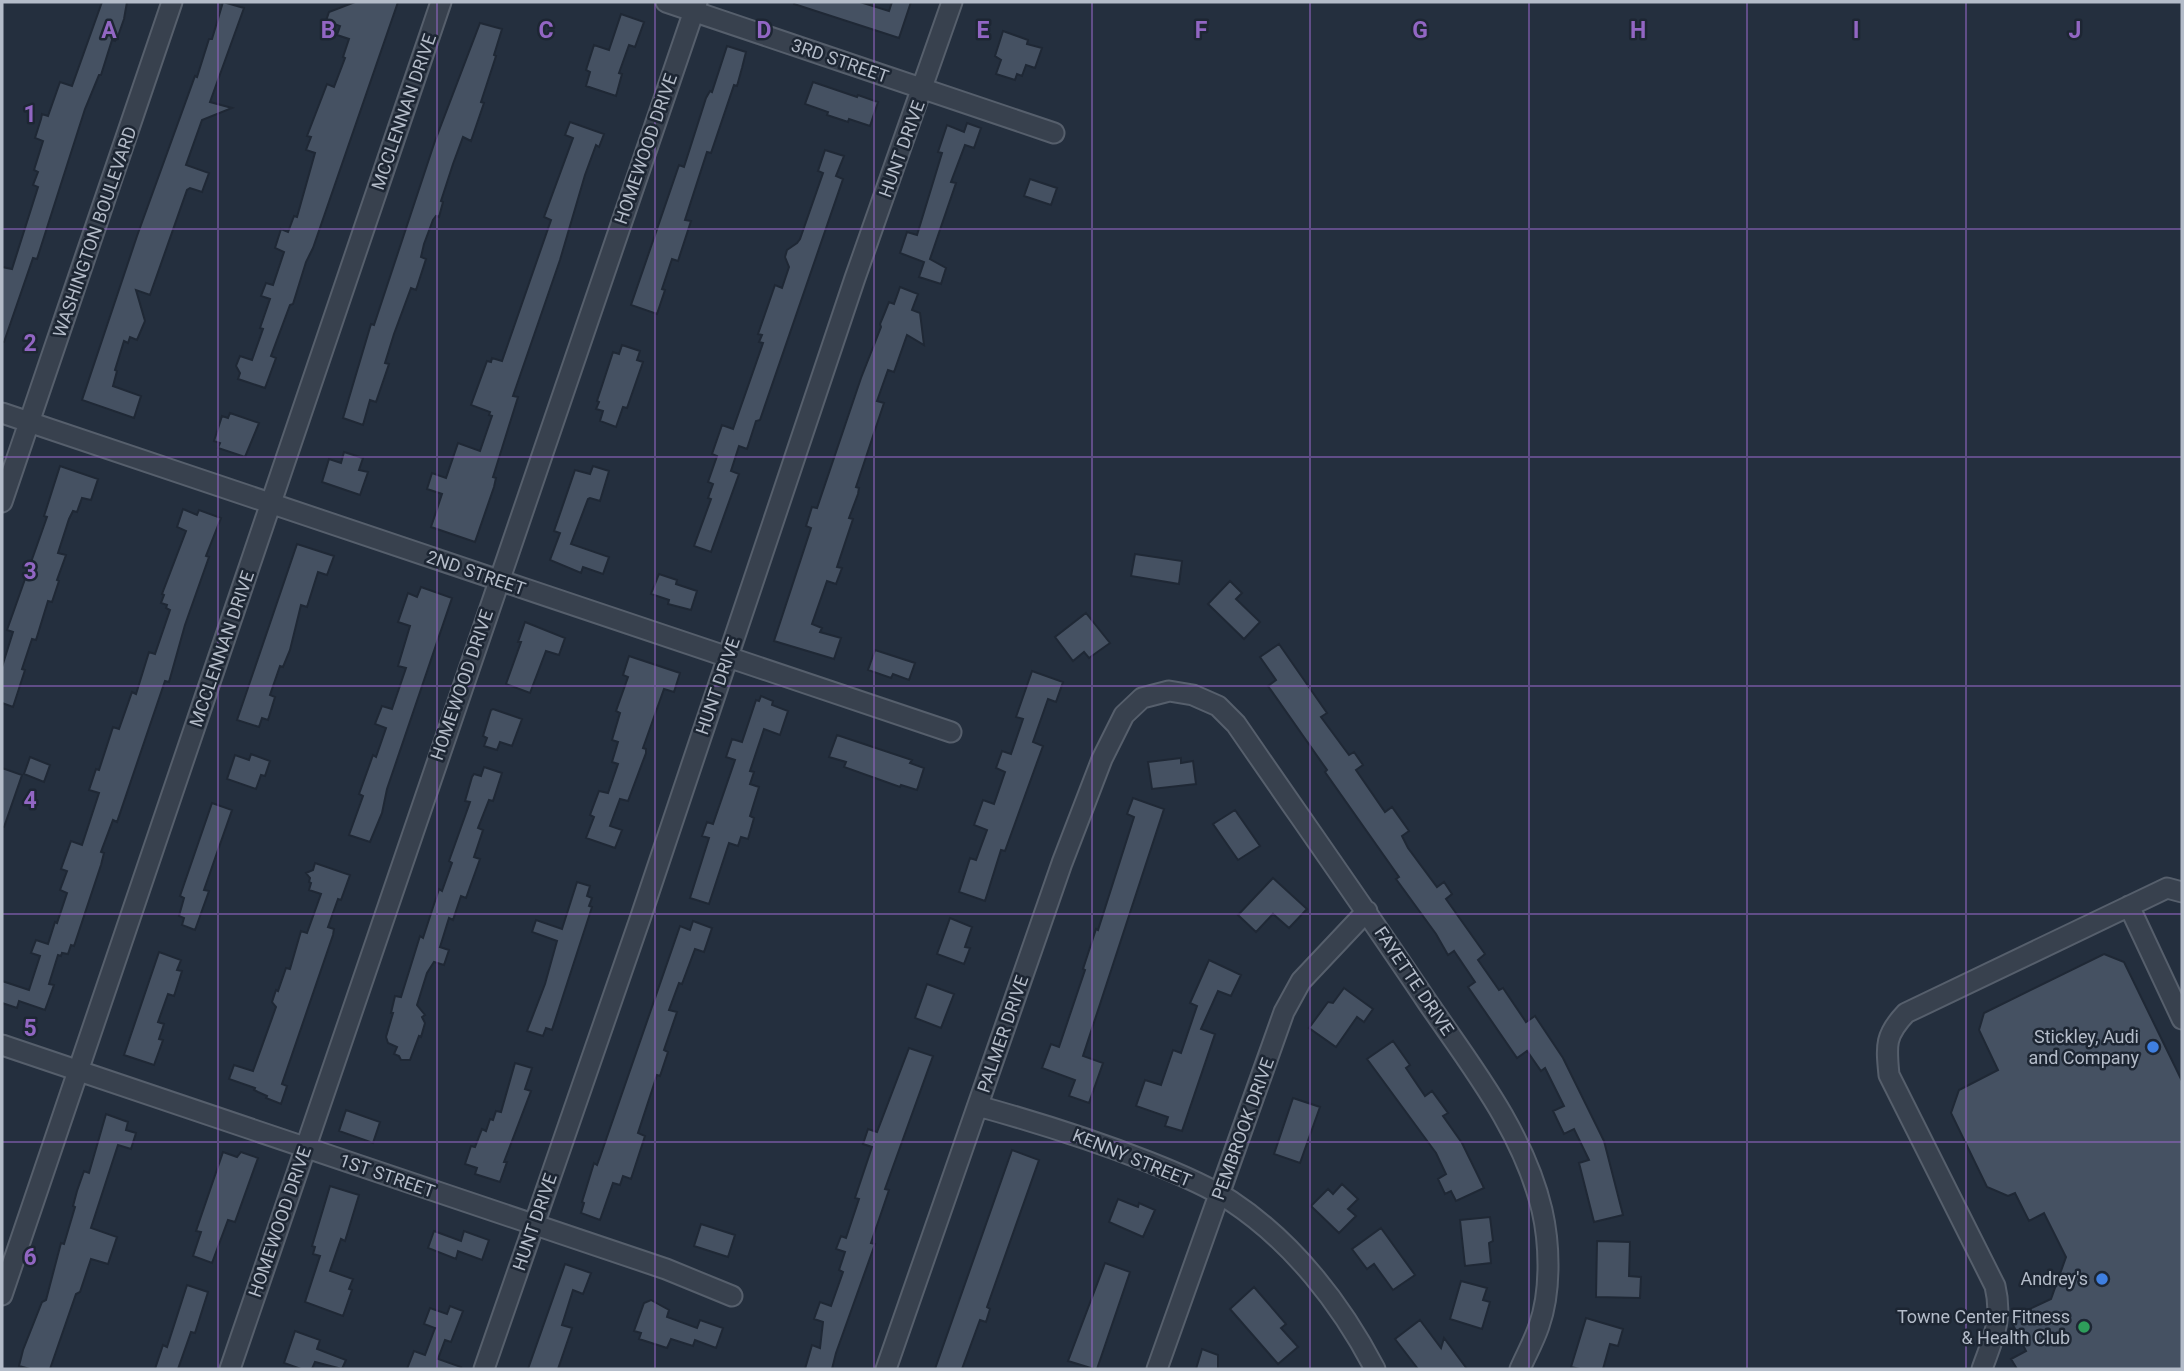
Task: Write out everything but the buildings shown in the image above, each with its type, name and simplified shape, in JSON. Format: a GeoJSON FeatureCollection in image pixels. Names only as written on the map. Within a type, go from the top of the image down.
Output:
{"type":"FeatureCollection","features":[{"type":"Feature","properties":{"kind":"street","name":"WASHINGTON BOULEVARD"},"geometry":{"type":"LineString","coordinates":[[2,502],[172,2]]}},
{"type":"Feature","properties":{"kind":"street","name":"MCCLENNAN DRIVE"},"geometry":{"type":"LineString","coordinates":[[2,1295],[441,2]]}},
{"type":"Feature","properties":{"kind":"street","name":"3RD STREET"},"geometry":{"type":"LineString","coordinates":[[666,2],[696,6],[923,89],[1054,133]]}},
{"type":"Feature","properties":{"kind":"street","name":"HUNT DRIVE"},"geometry":{"type":"LineString","coordinates":[[484,1369],[646,903],[855,278],[952,2]]}},
{"type":"Feature","properties":{"kind":"street","name":"HOMEWOOD DRIVE"},"geometry":{"type":"LineString","coordinates":[[230,1369],[696,6]]}},
{"type":"Feature","properties":{"kind":"street","name":"2ND STREET"},"geometry":{"type":"LineString","coordinates":[[2,413],[727,659],[951,732]]}},
{"type":"Feature","properties":{"kind":"street","name":"FAYETTE DRIVE"},"geometry":{"type":"LineString","coordinates":[[1134,705],[1142,698],[1169,691],[1192,695],[1218,706],[1236,724],[1367,911],[1493,1099],[1525,1159],[1542,1210],[1547,1247],[1545,1300],[1539,1325],[1520,1369]]}},
{"type":"Feature","properties":{"kind":"street","name":"PALMER DRIVE"},"geometry":{"type":"LineString","coordinates":[[886,1369],[1062,863],[1097,771],[1124,715],[1134,705]]}},
{"type":"Feature","properties":{"kind":"street"},"geometry":{"type":"LineString","coordinates":[[1982,1369],[1997,1326],[2000,1307],[1995,1286],[1889,1075],[1887,1052],[1891,1029],[1906,1013],[2167,888],[2182,892]]}},
{"type":"Feature","properties":{"kind":"street"},"geometry":{"type":"LineString","coordinates":[[2129,906],[2182,1019]]}},
{"type":"Feature","properties":{"kind":"street","name":"PEMBROOK DRIVE"},"geometry":{"type":"LineString","coordinates":[[1157,1369],[1284,1012],[1301,981],[1367,911]]}},
{"type":"Feature","properties":{"kind":"street","name":"1ST STREET"},"geometry":{"type":"LineString","coordinates":[[2,1045],[666,1269],[732,1296]]}},
{"type":"Feature","properties":{"kind":"street","name":"KENNY STREET"},"geometry":{"type":"LineString","coordinates":[[978,1105],[1113,1147],[1186,1177],[1219,1195],[1268,1230],[1306,1266],[1358,1336],[1374,1369]]}},
{"type":"Feature","properties":{"kind":"place","name":"Stickley, Audi and Company"},"geometry":{"type":"Point","coordinates":[2153,1047]}},
{"type":"Feature","properties":{"kind":"place","name":"Andrey's"},"geometry":{"type":"Point","coordinates":[2102,1279]}},
{"type":"Feature","properties":{"kind":"place","name":"Towne Center Fitness & Health Club"},"geometry":{"type":"Point","coordinates":[2084,1327]}}]}
